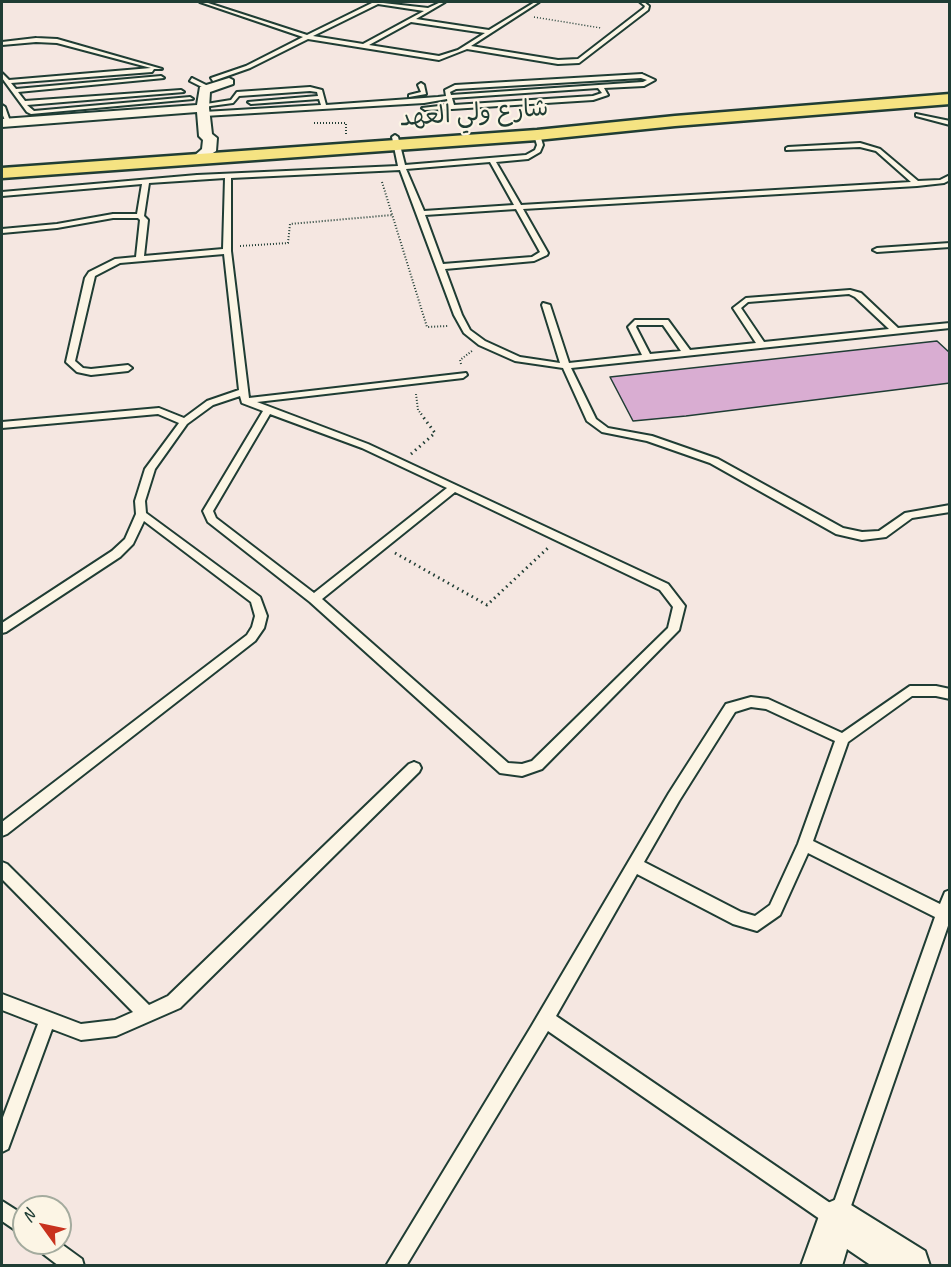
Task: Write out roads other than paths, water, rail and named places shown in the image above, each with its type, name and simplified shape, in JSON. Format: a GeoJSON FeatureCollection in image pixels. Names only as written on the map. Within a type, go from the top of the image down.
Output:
{"type":"FeatureCollection","features":[{"type":"Feature","properties":{"kind":"main road","name":"شارع ولي العهد"},"geometry":{"type":"LineString","coordinates":[[205,149],[537,135],[950,98]]}},
{"type":"Feature","properties":{"kind":"main road","name":"شارع ولي العهد"},"geometry":{"type":"LineString","coordinates":[[2,173],[231,145],[268,146],[346,141],[396,141],[950,98]]}},
{"type":"Feature","properties":{"kind":"main road"},"geometry":{"type":"LineString","coordinates":[[2,167],[170,154],[189,149],[205,149]]}},
{"type":"Feature","properties":{"kind":"street"},"geometry":{"type":"LineString","coordinates":[[5,123],[203,99],[229,82]]}},
{"type":"Feature","properties":{"kind":"street"},"geometry":{"type":"LineString","coordinates":[[203,99],[205,149]]}},
{"type":"Feature","properties":{"kind":"street"},"geometry":{"type":"LineString","coordinates":[[821,1266],[837,1219],[910,1266]]}},
{"type":"Feature","properties":{"kind":"lane"},"geometry":{"type":"LineString","coordinates":[[202,2],[307,37],[439,58],[454,54],[537,2]]}},
{"type":"Feature","properties":{"kind":"lane"},"geometry":{"type":"LineString","coordinates":[[203,99],[248,67],[377,2],[429,10]]}},
{"type":"Feature","properties":{"kind":"lane"},"geometry":{"type":"LineString","coordinates":[[364,46],[443,2]]}},
{"type":"Feature","properties":{"kind":"lane"},"geometry":{"type":"LineString","coordinates":[[466,47],[558,62],[574,62],[587,56],[646,9],[647,6],[642,2]]}},
{"type":"Feature","properties":{"kind":"lane"},"geometry":{"type":"LineString","coordinates":[[411,20],[489,32]]}},
{"type":"Feature","properties":{"kind":"lane"},"geometry":{"type":"LineString","coordinates":[[2,44],[36,40],[57,41],[159,69]]}},
{"type":"Feature","properties":{"kind":"lane"},"geometry":{"type":"LineString","coordinates":[[229,82],[248,67]]}},
{"type":"Feature","properties":{"kind":"lane"},"geometry":{"type":"LineString","coordinates":[[159,69],[161,81]]}},
{"type":"Feature","properties":{"kind":"lane"},"geometry":{"type":"LineString","coordinates":[[8,82],[159,69]]}},
{"type":"Feature","properties":{"kind":"lane"},"geometry":{"type":"LineString","coordinates":[[2,75],[29,111],[38,113],[203,99],[232,101],[235,95],[240,94],[298,90],[317,90],[323,102]]}},
{"type":"Feature","properties":{"kind":"lane"},"geometry":{"type":"LineString","coordinates":[[251,102],[323,102],[449,97],[649,83],[652,80],[642,76],[455,87],[448,90],[449,97],[452,106]]}},
{"type":"Feature","properties":{"kind":"lane"},"geometry":{"type":"LineString","coordinates":[[192,80],[203,99]]}},
{"type":"Feature","properties":{"kind":"lane"},"geometry":{"type":"LineString","coordinates":[[22,100],[161,81]]}},
{"type":"Feature","properties":{"kind":"lane"},"geometry":{"type":"LineString","coordinates":[[15,91],[161,81],[229,113],[323,102],[417,96],[424,93],[422,85]]}},
{"type":"Feature","properties":{"kind":"lane"},"geometry":{"type":"LineString","coordinates":[[229,113],[230,118],[237,120],[593,98],[606,94],[600,87]]}},
{"type":"Feature","properties":{"kind":"lane"},"geometry":{"type":"LineString","coordinates":[[22,100],[181,92]]}},
{"type":"Feature","properties":{"kind":"lane"},"geometry":{"type":"LineString","coordinates":[[2,107],[5,123]]}},
{"type":"Feature","properties":{"kind":"lane"},"geometry":{"type":"LineString","coordinates":[[918,115],[950,123]]}},
{"type":"Feature","properties":{"kind":"lane"},"geometry":{"type":"LineString","coordinates":[[2,194],[228,176],[377,169],[492,160],[535,154],[540,145],[537,135]]}},
{"type":"Feature","properties":{"kind":"lane"},"geometry":{"type":"LineString","coordinates":[[396,141],[402,167],[463,325],[482,343],[518,359],[566,366],[950,325]]}},
{"type":"Feature","properties":{"kind":"lane"},"geometry":{"type":"LineString","coordinates":[[788,149],[860,145],[870,147],[878,150],[917,184]]}},
{"type":"Feature","properties":{"kind":"lane"},"geometry":{"type":"LineString","coordinates":[[440,267],[541,257],[544,253],[492,160]]}},
{"type":"Feature","properties":{"kind":"lane"},"geometry":{"type":"LineString","coordinates":[[228,176],[227,249],[245,396]]}},
{"type":"Feature","properties":{"kind":"lane"},"geometry":{"type":"LineString","coordinates":[[421,213],[946,184],[950,177]]}},
{"type":"Feature","properties":{"kind":"lane"},"geometry":{"type":"LineString","coordinates":[[140,216],[146,182]]}},
{"type":"Feature","properties":{"kind":"lane"},"geometry":{"type":"LineString","coordinates":[[2,231],[57,226],[113,216],[140,216],[144,220],[140,258]]}},
{"type":"Feature","properties":{"kind":"lane"},"geometry":{"type":"LineString","coordinates":[[877,250],[950,245]]}},
{"type":"Feature","properties":{"kind":"lane"},"geometry":{"type":"LineString","coordinates":[[128,368],[91,372],[80,370],[70,362],[89,278],[105,266],[140,258],[227,249]]}},
{"type":"Feature","properties":{"kind":"lane"},"geometry":{"type":"LineString","coordinates":[[762,346],[737,308],[746,300],[850,292],[858,295],[896,331]]}},
{"type":"Feature","properties":{"kind":"lane"},"geometry":{"type":"LineString","coordinates":[[546,305],[566,366],[592,421],[605,430],[649,438],[714,461],[840,531],[862,536],[882,534],[909,515],[950,508]]}},
{"type":"Feature","properties":{"kind":"lane"},"geometry":{"type":"LineString","coordinates":[[648,358],[632,327],[635,323],[665,322],[688,354]]}},
{"type":"Feature","properties":{"kind":"lane"},"geometry":{"type":"LineString","coordinates":[[2,629],[116,555],[129,541],[141,514],[140,501],[150,469],[184,422],[210,403],[245,396],[464,375]]}},
{"type":"Feature","properties":{"kind":"lane"},"geometry":{"type":"LineString","coordinates":[[245,396],[268,410],[401,462],[664,587],[679,606],[673,630],[537,765],[522,770],[505,769],[314,599],[212,520],[208,511],[268,410]]}},
{"type":"Feature","properties":{"kind":"lane"},"geometry":{"type":"LineString","coordinates":[[2,425],[159,411],[184,422]]}},
{"type":"Feature","properties":{"kind":"lane"},"geometry":{"type":"LineString","coordinates":[[314,599],[455,487]]}},
{"type":"Feature","properties":{"kind":"lane"},"geometry":{"type":"LineString","coordinates":[[2,830],[251,638],[258,628],[261,616],[256,600],[141,514]]}},
{"type":"Feature","properties":{"kind":"lane"},"geometry":{"type":"LineString","coordinates":[[634,865],[738,918],[757,924],[775,910],[806,843],[843,739],[910,691],[936,691],[950,694]]}},
{"type":"Feature","properties":{"kind":"lane"},"geometry":{"type":"LineString","coordinates":[[395,1266],[545,1019],[674,797],[730,708],[751,702],[768,704],[843,739]]}},
{"type":"Feature","properties":{"kind":"lane"},"geometry":{"type":"LineString","coordinates":[[2,1002],[81,1032],[116,1028],[174,1002],[414,768]]}},
{"type":"Feature","properties":{"kind":"lane"},"geometry":{"type":"LineString","coordinates":[[806,843],[944,914]]}},
{"type":"Feature","properties":{"kind":"lane"},"geometry":{"type":"LineString","coordinates":[[2,869],[148,1015]]}},
{"type":"Feature","properties":{"kind":"lane"},"geometry":{"type":"LineString","coordinates":[[545,1019],[837,1219],[950,897]]}},
{"type":"Feature","properties":{"kind":"lane"},"geometry":{"type":"LineString","coordinates":[[2,1143],[48,1019]]}},
{"type":"Feature","properties":{"kind":"lane"},"geometry":{"type":"LineString","coordinates":[[61,1255],[75,1266]]}}]}
